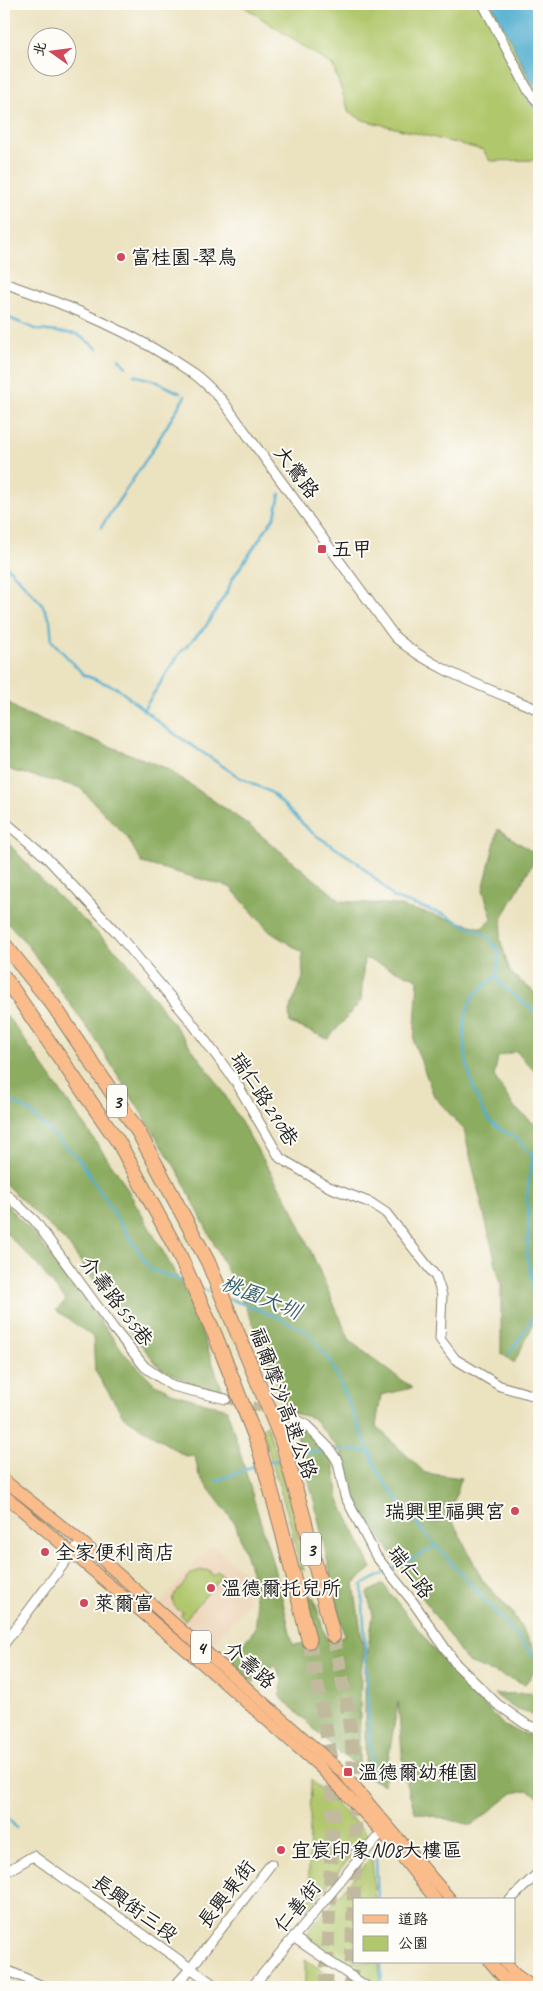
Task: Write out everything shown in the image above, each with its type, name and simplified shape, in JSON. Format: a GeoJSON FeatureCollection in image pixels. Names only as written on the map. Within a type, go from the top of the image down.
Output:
{"type":"FeatureCollection","features":[{"type":"Feature","properties":{"kind":"highway","name":"福爾摩沙高速公路"},"geometry":{"type":"LineString","coordinates":[[4,944],[54,1006],[139,1133],[208,1262],[243,1344],[286,1458],[333,1636]]}},
{"type":"Feature","properties":{"kind":"highway","name":"福爾摩沙高速公路"},"geometry":{"type":"LineString","coordinates":[[4,977],[119,1143],[179,1254],[215,1335],[264,1463],[309,1642]]}},
{"type":"Feature","properties":{"kind":"highway"},"geometry":{"type":"LineString","coordinates":[[296,1587],[319,1583]]}},
{"type":"Feature","properties":{"kind":"main road","name":"介壽路"},"geometry":{"type":"LineString","coordinates":[[4,1480],[82,1542],[342,1772],[435,1898]]}},
{"type":"Feature","properties":{"kind":"main road","name":"介壽路"},"geometry":{"type":"LineString","coordinates":[[4,1495],[71,1554],[204,1665],[319,1766],[385,1828],[449,1898]]}},
{"type":"Feature","properties":{"kind":"main road"},"geometry":{"type":"LineString","coordinates":[[492,1964],[502,1976],[516,1987]]}},
{"type":"Feature","properties":{"kind":"main road"},"geometry":{"type":"LineString","coordinates":[[507,1964],[515,1974],[533,1987]]}},
{"type":"Feature","properties":{"kind":"street"},"geometry":{"type":"LineString","coordinates":[[483,4],[529,92],[539,103]]}},
{"type":"Feature","properties":{"kind":"street","name":"大鶯路"},"geometry":{"type":"LineString","coordinates":[[4,283],[99,319],[131,335],[195,375],[222,400],[395,637],[407,647],[443,668],[539,710]]}},
{"type":"Feature","properties":{"kind":"street","name":"瑞仁路290巷"},"geometry":{"type":"LineString","coordinates":[[4,821],[45,856],[111,926],[189,1019],[236,1082],[280,1158],[329,1187],[371,1203],[386,1213],[436,1277],[442,1295],[440,1339],[455,1359],[491,1382],[539,1397]]}},
{"type":"Feature","properties":{"kind":"street","name":"介壽路555巷"},"geometry":{"type":"LineString","coordinates":[[4,1192],[35,1221],[114,1329],[146,1367],[172,1386],[226,1399]]}},
{"type":"Feature","properties":{"kind":"street","name":"瑞仁路"},"geometry":{"type":"LineString","coordinates":[[287,1415],[306,1425],[334,1455],[338,1462],[345,1496],[376,1556],[413,1602],[456,1664],[497,1704],[528,1725],[539,1729]]}},
{"type":"Feature","properties":{"kind":"street"},"geometry":{"type":"LineString","coordinates":[[4,1644],[82,1542]]}},
{"type":"Feature","properties":{"kind":"street","name":"仁善街"},"geometry":{"type":"LineString","coordinates":[[252,1987],[385,1828]]}},
{"type":"Feature","properties":{"kind":"street","name":"長興街三段"},"geometry":{"type":"LineString","coordinates":[[4,1873],[33,1856],[217,1987]]}},
{"type":"Feature","properties":{"kind":"street","name":"長興東街"},"geometry":{"type":"LineString","coordinates":[[174,1987],[271,1864]]}},
{"type":"Feature","properties":{"kind":"street"},"geometry":{"type":"LineString","coordinates":[[512,1898],[539,1872]]}},
{"type":"Feature","properties":{"kind":"street"},"geometry":{"type":"LineString","coordinates":[[293,1936],[367,1987]]}},
{"type":"Feature","properties":{"kind":"street"},"geometry":{"type":"LineString","coordinates":[[4,1969],[45,1987]]}},
{"type":"Feature","properties":{"kind":"shaded area","name":"溫德爾托兒所"},"geometry":{"type":"Polygon","coordinates":[[[212,1545],[245,1573],[249,1603],[208,1649],[159,1605],[212,1545]]]}},
{"type":"Feature","properties":{"kind":"green space"},"geometry":{"type":"Polygon","coordinates":[[[240,4],[539,4],[539,160],[490,161],[483,150],[363,120],[349,112],[333,66],[240,4]]]}},
{"type":"Feature","properties":{"kind":"green space"},"geometry":{"type":"Polygon","coordinates":[[[4,699],[21,712],[166,768],[246,823],[341,901],[396,905],[482,928],[492,918],[483,890],[498,829],[537,855],[503,917],[500,939],[510,972],[539,996],[539,1072],[536,1073],[516,1051],[498,1057],[494,1076],[514,1107],[537,1126],[539,1138],[539,1200],[533,1239],[537,1271],[532,1327],[514,1363],[501,1353],[501,1285],[464,1130],[434,1096],[414,1043],[418,979],[364,958],[361,1001],[328,1039],[290,1023],[289,1011],[303,978],[302,952],[270,932],[230,887],[142,863],[127,837],[79,787],[13,771],[4,765],[4,699]]]}},
{"type":"Feature","properties":{"kind":"green space"},"geometry":{"type":"Polygon","coordinates":[[[4,838],[45,884],[124,958],[219,1085],[292,1208],[350,1341],[412,1388],[381,1395],[376,1426],[425,1473],[461,1478],[450,1516],[483,1581],[511,1611],[539,1656],[539,1666],[525,1684],[468,1663],[360,1508],[340,1451],[313,1418],[289,1412],[285,1406],[263,1343],[180,1175],[96,1040],[29,947],[4,918],[4,838]]]}},
{"type":"Feature","properties":{"kind":"green space"},"geometry":{"type":"Polygon","coordinates":[[[4,1013],[121,1178],[190,1299],[223,1392],[203,1389],[160,1368],[137,1340],[67,1243],[4,1183],[4,1013]]]}},
{"type":"Feature","properties":{"kind":"green space"},"geometry":{"type":"Polygon","coordinates":[[[4,1202],[37,1238],[126,1355],[155,1384],[178,1395],[227,1409],[278,1581],[293,1645],[313,1642],[306,1601],[309,1596],[314,1598],[326,1639],[344,1636],[315,1504],[295,1427],[306,1429],[333,1459],[339,1500],[372,1568],[354,1583],[364,1653],[361,1671],[359,1768],[279,1696],[283,1681],[274,1665],[253,1683],[229,1661],[255,1629],[257,1613],[251,1571],[235,1523],[199,1476],[195,1456],[185,1456],[124,1417],[95,1371],[93,1337],[56,1310],[66,1301],[38,1266],[4,1231],[4,1202]]]}},
{"type":"Feature","properties":{"kind":"green space"},"geometry":{"type":"Polygon","coordinates":[[[267,1425],[295,1521],[304,1571],[300,1568],[290,1522],[262,1429],[267,1425]]]}},
{"type":"Feature","properties":{"kind":"green space"},"geometry":{"type":"Polygon","coordinates":[[[209,1570],[213,1576],[217,1571],[223,1575],[185,1620],[180,1615],[183,1612],[173,1604],[173,1597],[192,1573],[209,1570]]]}},
{"type":"Feature","properties":{"kind":"green space"},"geometry":{"type":"Polygon","coordinates":[[[383,1584],[431,1646],[504,1726],[539,1739],[539,1796],[527,1790],[513,1793],[472,1825],[415,1812],[404,1777],[398,1702],[384,1785],[365,1776],[365,1667],[373,1615],[367,1593],[383,1584]]]}},
{"type":"Feature","properties":{"kind":"green space"},"geometry":{"type":"Polygon","coordinates":[[[539,1693],[539,1717],[515,1709],[494,1694],[539,1693]]]}},
{"type":"Feature","properties":{"kind":"green space"},"geometry":{"type":"Polygon","coordinates":[[[311,1780],[368,1835],[308,1909],[311,1780]]]}},
{"type":"Feature","properties":{"kind":"green space"},"geometry":{"type":"Polygon","coordinates":[[[372,1856],[375,1898],[353,1898],[353,1964],[379,1964],[381,1987],[306,1935],[372,1856]]]}},
{"type":"Feature","properties":{"kind":"green space"},"geometry":{"type":"Polygon","coordinates":[[[305,1959],[347,1987],[305,1987],[305,1959]]]}},
{"type":"Feature","properties":{"kind":"water"},"geometry":{"type":"Polygon","coordinates":[[[492,4],[539,4],[539,90],[530,79],[492,4]]]}},
{"type":"Feature","properties":{"kind":"waterway"},"geometry":{"type":"LineString","coordinates":[[528,96],[539,111]]}},
{"type":"Feature","properties":{"kind":"waterway"},"geometry":{"type":"LineString","coordinates":[[4,316],[38,330],[77,334],[97,348]]}},
{"type":"Feature","properties":{"kind":"waterway"},"geometry":{"type":"LineString","coordinates":[[119,359],[126,367]]}},
{"type":"Feature","properties":{"kind":"waterway"},"geometry":{"type":"LineString","coordinates":[[134,375],[155,381],[180,393]]}},
{"type":"Feature","properties":{"kind":"waterway"},"geometry":{"type":"LineString","coordinates":[[101,527],[150,454],[185,396]]}},
{"type":"Feature","properties":{"kind":"waterway"},"geometry":{"type":"LineString","coordinates":[[143,710],[180,653],[206,626],[229,588],[231,581],[275,516],[280,494]]}},
{"type":"Feature","properties":{"kind":"waterway"},"geometry":{"type":"LineString","coordinates":[[4,563],[42,604],[50,620],[52,641],[84,675],[117,688],[166,728],[239,777],[272,793],[311,832],[357,862],[394,898],[445,915],[488,936],[499,952],[497,976],[500,984],[539,1015]]}},
{"type":"Feature","properties":{"kind":"waterway"},"geometry":{"type":"LineString","coordinates":[[497,976],[472,999],[464,1027],[464,1043],[471,1078],[482,1109],[492,1123],[517,1139],[533,1156],[527,1195],[529,1223],[527,1258],[533,1286],[535,1313],[510,1352]]}},
{"type":"Feature","properties":{"kind":"waterway","name":"桃園大圳"},"geometry":{"type":"LineString","coordinates":[[4,1098],[28,1110],[80,1160],[150,1269],[187,1283]]}},
{"type":"Feature","properties":{"kind":"waterway","name":"桃園大圳"},"geometry":{"type":"LineString","coordinates":[[199,1288],[215,1294]]}},
{"type":"Feature","properties":{"kind":"waterway","name":"桃園大圳"},"geometry":{"type":"LineString","coordinates":[[230,1299],[275,1316],[308,1332],[331,1362],[380,1476],[414,1521],[539,1661]]}},
{"type":"Feature","properties":{"kind":"waterway"},"geometry":{"type":"LineString","coordinates":[[333,1451],[358,1450],[372,1454]]}},
{"type":"Feature","properties":{"kind":"waterway"},"geometry":{"type":"LineString","coordinates":[[291,1457],[307,1452],[327,1451]]}},
{"type":"Feature","properties":{"kind":"waterway"},"geometry":{"type":"LineString","coordinates":[[267,1463],[283,1458]]}},
{"type":"Feature","properties":{"kind":"waterway"},"geometry":{"type":"LineString","coordinates":[[216,1481],[259,1464]]}},
{"type":"Feature","properties":{"kind":"waterway"},"geometry":{"type":"LineString","coordinates":[[372,1778],[362,1585],[436,1546]]}},
{"type":"Feature","properties":{"kind":"waterway"},"geometry":{"type":"LineString","coordinates":[[4,1813],[16,1828]]}},
{"type":"Feature","properties":{"kind":"waterway"},"geometry":{"type":"LineString","coordinates":[[376,1859],[378,1898]]}},
{"type":"Feature","properties":{"kind":"waterway"},"geometry":{"type":"LineString","coordinates":[[381,1964],[382,1987]]}},
{"type":"Feature","properties":{"kind":"tunnel"},"geometry":{"type":"LineString","coordinates":[[226,1399],[287,1415]]}},
{"type":"Feature","properties":{"kind":"tunnel"},"geometry":{"type":"LineString","coordinates":[[333,1636],[345,1696],[353,1756],[354,1898]]}},
{"type":"Feature","properties":{"kind":"tunnel"},"geometry":{"type":"LineString","coordinates":[[309,1641],[331,1757],[333,1816],[326,1987]]}},
{"type":"Feature","properties":{"kind":"tunnel"},"geometry":{"type":"LineString","coordinates":[[351,1987],[353,1930]]}},
{"type":"Feature","properties":{"kind":"place","name":"富桂園-翠鳥"},"geometry":{"type":"Point","coordinates":[121,257]}},
{"type":"Feature","properties":{"kind":"place","name":"五甲"},"geometry":{"type":"Point","coordinates":[322,549]}},
{"type":"Feature","properties":{"kind":"place","name":"瑞興里福興宮"},"geometry":{"type":"Point","coordinates":[515,1511]}},
{"type":"Feature","properties":{"kind":"place","name":"全家便利商店"},"geometry":{"type":"Point","coordinates":[45,1552]}},
{"type":"Feature","properties":{"kind":"place","name":"溫德爾托兒所"},"geometry":{"type":"Point","coordinates":[211,1588]}},
{"type":"Feature","properties":{"kind":"place","name":"萊爾富"},"geometry":{"type":"Point","coordinates":[84,1603]}},
{"type":"Feature","properties":{"kind":"place","name":"溫德爾幼稚園"},"geometry":{"type":"Point","coordinates":[348,1772]}},
{"type":"Feature","properties":{"kind":"place","name":"宜宸印象NO8大樓區"},"geometry":{"type":"Point","coordinates":[281,1850]}}]}
